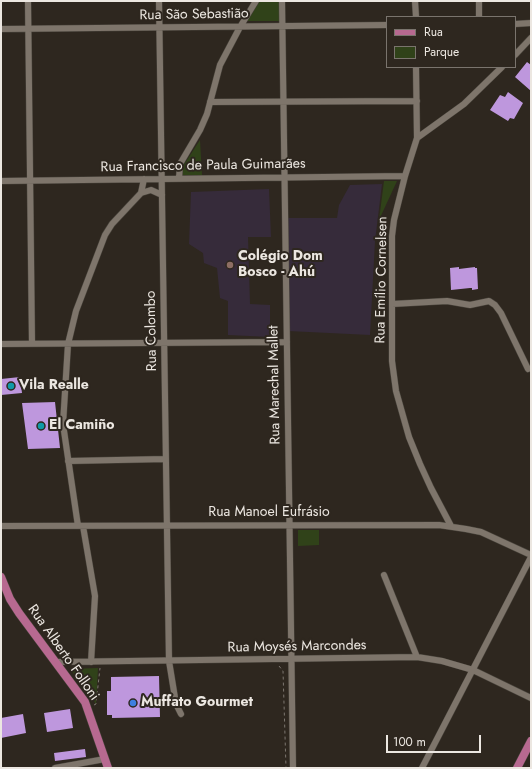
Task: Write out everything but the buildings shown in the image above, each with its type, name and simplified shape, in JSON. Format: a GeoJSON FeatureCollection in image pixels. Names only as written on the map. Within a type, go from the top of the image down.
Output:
{"type":"FeatureCollection","features":[{"type":"Feature","properties":{"kind":"main road","name":"Rua Alberto Folloni"},"geometry":{"type":"LineString","coordinates":[[1,577],[10,599],[19,613],[89,709],[108,768]]}},
{"type":"Feature","properties":{"kind":"main road"},"geometry":{"type":"LineString","coordinates":[[518,768],[531,741]]}},
{"type":"Feature","properties":{"kind":"street"},"geometry":{"type":"LineString","coordinates":[[28,1],[32,344]]}},
{"type":"Feature","properties":{"kind":"street","name":"Rua Colombo"},"geometry":{"type":"LineString","coordinates":[[159,1],[169,661],[176,704],[181,714]]}},
{"type":"Feature","properties":{"kind":"street"},"geometry":{"type":"LineString","coordinates":[[179,179],[180,164],[200,130],[210,102],[220,65],[240,26],[256,1]]}},
{"type":"Feature","properties":{"kind":"street","name":"Rua Marechal Mallet"},"geometry":{"type":"LineString","coordinates":[[282,1],[293,768]]}},
{"type":"Feature","properties":{"kind":"street"},"geometry":{"type":"LineString","coordinates":[[415,1],[416,16]]}},
{"type":"Feature","properties":{"kind":"street"},"geometry":{"type":"LineString","coordinates":[[478,1],[479,16]]}},
{"type":"Feature","properties":{"kind":"street"},"geometry":{"type":"LineString","coordinates":[[516,24],[531,23]]}},
{"type":"Feature","properties":{"kind":"street","name":"Rua São Sebastião"},"geometry":{"type":"LineString","coordinates":[[1,29],[386,25]]}},
{"type":"Feature","properties":{"kind":"street"},"geometry":{"type":"LineString","coordinates":[[516,53],[531,38]]}},
{"type":"Feature","properties":{"kind":"street","name":"Rua Emílio Cornelsen"},"geometry":{"type":"LineString","coordinates":[[416,68],[417,138],[405,176],[394,220],[392,236],[393,376],[399,405],[409,437],[430,488],[451,526]]}},
{"type":"Feature","properties":{"kind":"street"},"geometry":{"type":"LineString","coordinates":[[417,138],[464,104],[501,68]]}},
{"type":"Feature","properties":{"kind":"street"},"geometry":{"type":"LineString","coordinates":[[210,102],[417,101]]}},
{"type":"Feature","properties":{"kind":"street","name":"Rua Francisco de Paula Guimarães"},"geometry":{"type":"LineString","coordinates":[[1,181],[405,176]]}},
{"type":"Feature","properties":{"kind":"street"},"geometry":{"type":"LineString","coordinates":[[141,193],[144,179]]}},
{"type":"Feature","properties":{"kind":"street"},"geometry":{"type":"LineString","coordinates":[[92,662],[95,596],[68,461],[62,418],[68,344],[76,311],[105,235],[112,224],[141,193],[151,190],[162,195]]}},
{"type":"Feature","properties":{"kind":"street"},"geometry":{"type":"LineString","coordinates":[[392,304],[448,301],[470,305],[489,301],[495,305],[501,313],[528,369]]}},
{"type":"Feature","properties":{"kind":"street"},"geometry":{"type":"LineString","coordinates":[[1,344],[287,342]]}},
{"type":"Feature","properties":{"kind":"street"},"geometry":{"type":"LineString","coordinates":[[68,461],[166,459]]}},
{"type":"Feature","properties":{"kind":"street","name":"Rua Manoel Eufrásio"},"geometry":{"type":"LineString","coordinates":[[1,526],[451,526],[487,534],[531,556]]}},
{"type":"Feature","properties":{"kind":"street"},"geometry":{"type":"LineString","coordinates":[[422,768],[531,556]]}},
{"type":"Feature","properties":{"kind":"street"},"geometry":{"type":"LineString","coordinates":[[384,575],[417,657]]}},
{"type":"Feature","properties":{"kind":"street","name":"Rua Moysés Marcondes"},"geometry":{"type":"LineString","coordinates":[[56,662],[417,657],[442,661],[473,670],[531,698]]}},
{"type":"Feature","properties":{"kind":"street"},"geometry":{"type":"LineString","coordinates":[[55,768],[105,760]]}},
{"type":"Feature","properties":{"kind":"path"},"geometry":{"type":"LineString","coordinates":[[275,659],[275,665],[281,666],[283,671],[286,768]]}},
{"type":"Feature","properties":{"kind":"path"},"geometry":{"type":"LineString","coordinates":[[89,709],[96,704],[100,662]]}},
{"type":"Feature","properties":{"kind":"shaded area"},"geometry":{"type":"Polygon","coordinates":[[[382,184],[375,241],[370,335],[288,331],[287,218],[337,218],[339,205],[350,185],[382,184]]]}},
{"type":"Feature","properties":{"kind":"shaded area","name":"Colégio Dom Bosco - Ahú"},"geometry":{"type":"Polygon","coordinates":[[[269,189],[271,237],[248,237],[250,304],[270,305],[270,337],[228,335],[228,301],[220,298],[217,268],[204,263],[203,253],[189,244],[191,192],[269,189]]]}},
{"type":"Feature","properties":{"kind":"green space"},"geometry":{"type":"Polygon","coordinates":[[[260,1],[280,1],[280,21],[247,21],[260,1]]]}},
{"type":"Feature","properties":{"kind":"green space"},"geometry":{"type":"Polygon","coordinates":[[[200,140],[202,175],[182,175],[183,166],[200,140]]]}},
{"type":"Feature","properties":{"kind":"green space"},"geometry":{"type":"Polygon","coordinates":[[[384,181],[397,181],[379,220],[384,181]]]}},
{"type":"Feature","properties":{"kind":"green space"},"geometry":{"type":"Polygon","coordinates":[[[298,530],[319,530],[319,545],[298,546],[298,530]]]}},
{"type":"Feature","properties":{"kind":"green space"},"geometry":{"type":"Polygon","coordinates":[[[98,668],[96,704],[70,669],[98,668]]]}},
{"type":"Feature","properties":{"kind":"place","name":"Colégio Dom Bosco - Ahú"},"geometry":{"type":"Point","coordinates":[230,265]}},
{"type":"Feature","properties":{"kind":"place","name":"Vila Realle"},"geometry":{"type":"Point","coordinates":[11,386]}},
{"type":"Feature","properties":{"kind":"place","name":"El Camiño"},"geometry":{"type":"Point","coordinates":[41,426]}},
{"type":"Feature","properties":{"kind":"place","name":"Muffato Gourmet"},"geometry":{"type":"Point","coordinates":[133,703]}}]}
